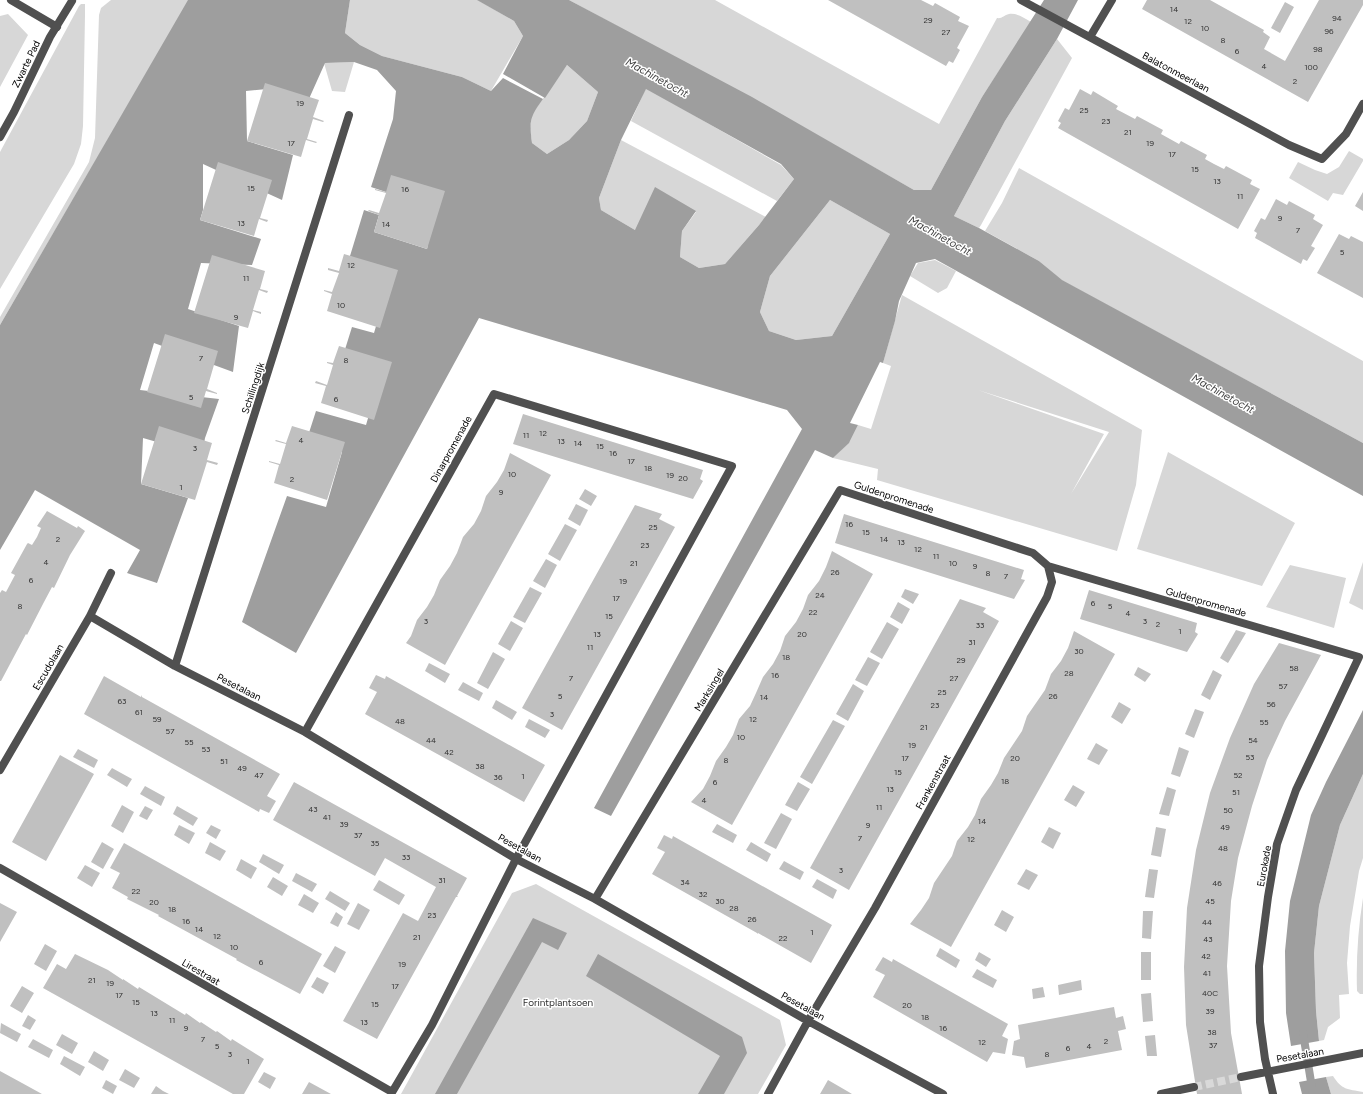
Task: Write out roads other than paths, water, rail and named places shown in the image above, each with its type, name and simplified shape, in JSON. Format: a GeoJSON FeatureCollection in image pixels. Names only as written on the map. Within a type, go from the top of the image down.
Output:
{"type":"FeatureCollection","features":[{"type":"Feature","properties":{"kind":"street"},"geometry":{"type":"LineString","coordinates":[[11,0],[57,27]]}},
{"type":"Feature","properties":{"kind":"street","name":"Balatonmeerlaan"},"geometry":{"type":"LineString","coordinates":[[1021,0],[1289,145],[1322,159],[1346,134],[1363,104]]}},
{"type":"Feature","properties":{"kind":"street"},"geometry":{"type":"LineString","coordinates":[[1090,37],[1112,0]]}},
{"type":"Feature","properties":{"kind":"street","name":"Zwarte Pad"},"geometry":{"type":"LineString","coordinates":[[0,137],[14,112],[50,37],[72,1]]}},
{"type":"Feature","properties":{"kind":"street","name":"Schillingdijk"},"geometry":{"type":"LineString","coordinates":[[175,666],[349,115]]}},
{"type":"Feature","properties":{"kind":"street","name":"Dinarpromenade"},"geometry":{"type":"LineString","coordinates":[[304,732],[494,394],[732,466],[516,859]]}},
{"type":"Feature","properties":{"kind":"street","name":"Guldenpromenade"},"geometry":{"type":"LineString","coordinates":[[840,490],[1033,553],[1048,566],[1359,657]]}},
{"type":"Feature","properties":{"kind":"street","name":"Marksingel"},"geometry":{"type":"LineString","coordinates":[[596,899],[840,490]]}},
{"type":"Feature","properties":{"kind":"street","name":"Frankenstraat"},"geometry":{"type":"LineString","coordinates":[[808,1021],[875,908],[1047,597],[1052,582],[1048,566]]}},
{"type":"Feature","properties":{"kind":"street","name":"Escudolaan"},"geometry":{"type":"LineString","coordinates":[[0,770],[90,616],[111,573]]}},
{"type":"Feature","properties":{"kind":"street","name":"Pesetalaan"},"geometry":{"type":"LineString","coordinates":[[90,616],[175,666],[304,732],[516,859],[596,899],[808,1021],[943,1094]]}},
{"type":"Feature","properties":{"kind":"street","name":"Eurokade"},"geometry":{"type":"LineString","coordinates":[[1273,1094],[1267,1071],[1260,1022],[1259,966],[1268,897],[1278,844],[1296,790],[1359,657]]}},
{"type":"Feature","properties":{"kind":"street"},"geometry":{"type":"LineString","coordinates":[[391,1093],[432,1025],[516,859]]}},
{"type":"Feature","properties":{"kind":"street","name":"Lirestraat"},"geometry":{"type":"LineString","coordinates":[[0,868],[391,1093]]}},
{"type":"Feature","properties":{"kind":"street"},"geometry":{"type":"LineString","coordinates":[[768,1094],[808,1021]]}},
{"type":"Feature","properties":{"kind":"street","name":"Pesetalaan"},"geometry":{"type":"LineString","coordinates":[[1241,1077],[1363,1053]]}},
{"type":"Feature","properties":{"kind":"street"},"geometry":{"type":"LineString","coordinates":[[1161,1094],[1194,1087]]}},
{"type":"Feature","properties":{"kind":"water","name":"Machinetocht"},"geometry":{"type":"Polygon","coordinates":[[[188,0],[350,0],[345,33],[360,45],[382,56],[462,77],[491,91],[503,78],[543,99],[533,115],[531,135],[532,143],[547,154],[569,140],[587,121],[598,92],[567,65],[545,98],[503,74],[523,36],[514,21],[477,0],[569,0],[752,97],[914,190],[931,190],[982,97],[1044,0],[1078,0],[1057,39],[1005,121],[954,216],[1039,261],[1062,280],[1363,443],[1363,496],[935,259],[916,263],[899,301],[883,363],[880,362],[850,423],[858,425],[849,443],[833,458],[815,450],[611,816],[594,808],[802,429],[787,410],[479,318],[296,653],[242,622],[287,496],[326,507],[342,452],[306,442],[316,411],[366,425],[382,371],[342,359],[352,327],[374,333],[390,278],[350,256],[364,210],[379,215],[374,232],[427,249],[436,201],[386,192],[371,187],[393,119],[396,91],[377,70],[354,62],[325,63],[308,101],[267,89],[246,91],[247,141],[293,155],[282,200],[203,164],[203,210],[200,220],[261,239],[252,265],[201,263],[188,309],[239,326],[233,372],[154,343],[140,390],[219,399],[205,438],[202,455],[143,438],[141,484],[188,498],[157,583],[127,573],[140,550],[35,490],[0,550],[0,325],[188,0]],[[646,89],[621,140],[599,198],[601,210],[635,230],[655,187],[696,211],[682,231],[680,257],[699,268],[725,264],[759,225],[794,179],[781,164],[646,89]],[[830,200],[770,276],[760,312],[769,331],[796,340],[832,336],[890,234],[830,200]]]}},
{"type":"Feature","properties":{"kind":"water"},"geometry":{"type":"Polygon","coordinates":[[[1363,710],[1363,774],[1340,825],[1319,906],[1314,953],[1316,1011],[1319,1041],[1291,1046],[1286,1013],[1285,951],[1290,901],[1311,815],[1326,782],[1363,710]]]}},
{"type":"Feature","properties":{"kind":"water"},"geometry":{"type":"Polygon","coordinates":[[[533,918],[567,933],[558,950],[542,942],[457,1094],[435,1094],[533,918]]]}},
{"type":"Feature","properties":{"kind":"water"},"geometry":{"type":"Polygon","coordinates":[[[598,954],[742,1037],[747,1053],[724,1094],[698,1094],[720,1056],[586,976],[598,954]]]}},
{"type":"Feature","properties":{"kind":"water"},"geometry":{"type":"Polygon","coordinates":[[[1326,1077],[1331,1094],[1302,1094],[1299,1082],[1326,1077]]]}},
{"type":"Feature","properties":{"kind":"waterway"},"geometry":{"type":"LineString","coordinates":[[1303,1033],[1313,1094]]}},
{"type":"Feature","properties":{"kind":"tunnel"},"geometry":{"type":"LineString","coordinates":[[1194,1087],[1241,1077]]}},
{"type":"Feature","properties":{"kind":"park label","name":"Forintplantsoen"},"geometry":{"type":"Point","coordinates":[558,1002]}}]}
